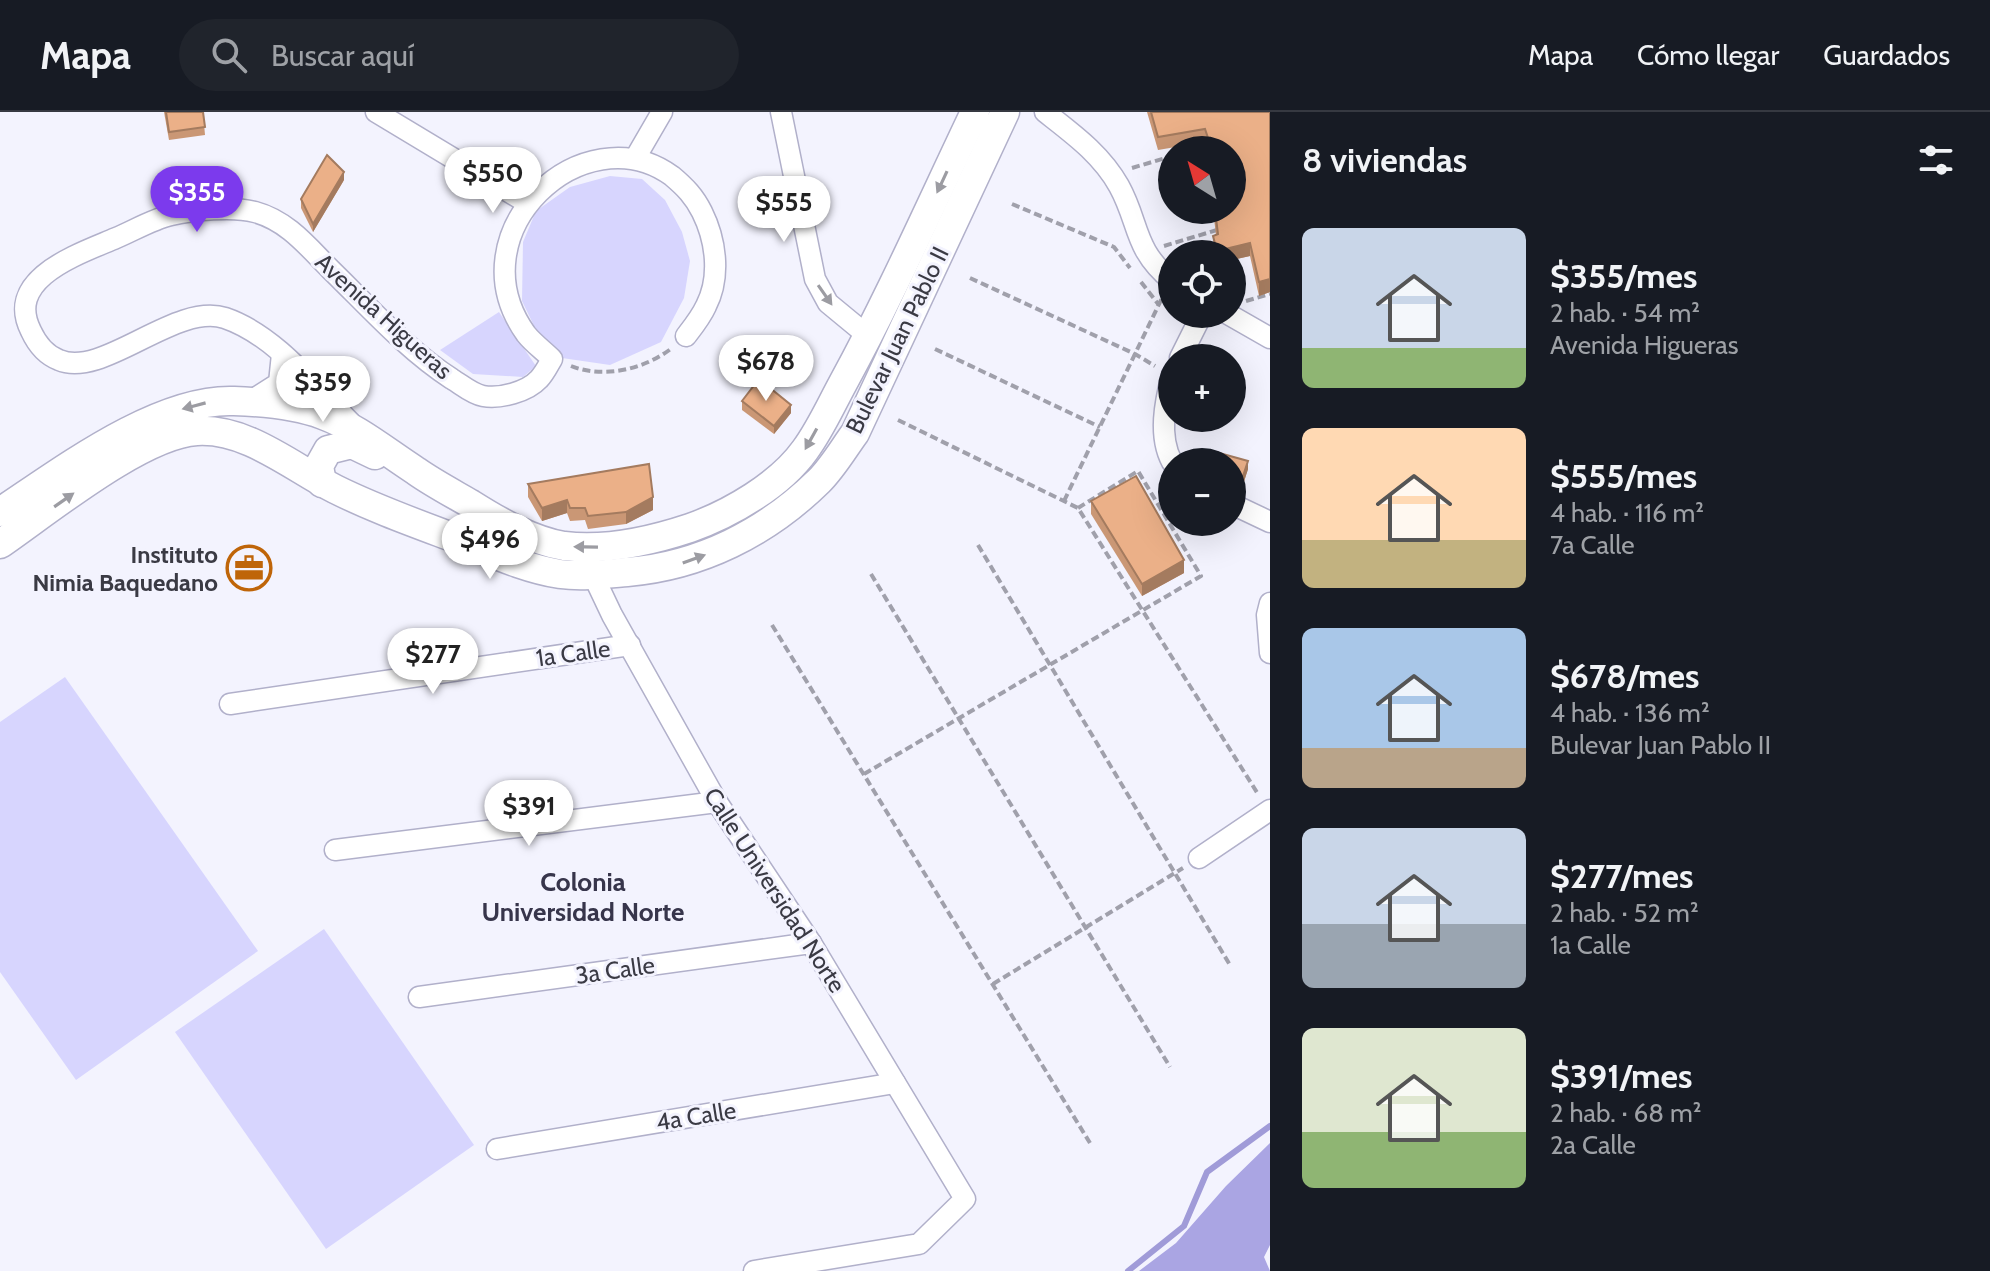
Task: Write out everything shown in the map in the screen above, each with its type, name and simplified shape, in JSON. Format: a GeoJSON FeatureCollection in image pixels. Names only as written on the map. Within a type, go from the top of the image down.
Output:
{"type":"FeatureCollection","features":[{"type":"Feature","properties":{"kind":"main road","name":"Bulevar Juan Pablo II"},"geometry":{"type":"LineString","coordinates":[[0,512],[102,447],[148,422],[207,402],[249,402],[321,415],[361,432],[486,513],[529,535],[561,545],[593,548],[667,535],[709,521],[751,499],[805,451],[868,336],[975,112]]}},
{"type":"Feature","properties":{"kind":"main road","name":"Bulevar Juan Pablo II"},"geometry":{"type":"LineString","coordinates":[[0,544],[114,465],[162,438],[198,431],[236,435],[386,514],[525,566],[562,575],[593,575],[681,564],[723,548],[780,516],[821,479],[855,433],[1005,112]]}},
{"type":"Feature","properties":{"kind":"main road"},"geometry":{"type":"LineString","coordinates":[[322,483],[319,466],[328,450],[336,446],[352,444],[379,457],[406,464],[420,486],[405,508],[386,514]]}},
{"type":"Feature","properties":{"kind":"street"},"geometry":{"type":"LineString","coordinates":[[376,112],[404,118],[524,201]]}},
{"type":"Feature","properties":{"kind":"street"},"geometry":{"type":"LineString","coordinates":[[637,155],[662,112]]}},
{"type":"Feature","properties":{"kind":"street"},"geometry":{"type":"LineString","coordinates":[[781,112],[815,279],[828,303],[868,336]]}},
{"type":"Feature","properties":{"kind":"street"},"geometry":{"type":"LineString","coordinates":[[1045,112],[1092,150],[1112,174],[1137,236],[1158,269]]}},
{"type":"Feature","properties":{"kind":"street"},"geometry":{"type":"LineString","coordinates":[[552,359],[527,335],[510,303],[504,268],[509,233],[524,201],[551,174],[586,157],[607,153],[637,155],[665,170],[694,195],[711,229],[716,267],[708,304],[686,336]]}},
{"type":"Feature","properties":{"kind":"street","name":"Avenida Higueras"},"geometry":{"type":"LineString","coordinates":[[361,432],[282,354],[255,333],[224,318],[200,316],[96,358],[63,362],[47,354],[35,340],[27,323],[24,304],[35,283],[51,268],[169,215],[213,210],[254,212],[289,227],[433,367],[479,396],[498,398],[518,392],[538,381],[552,359]]}},
{"type":"Feature","properties":{"kind":"street"},"geometry":{"type":"LineString","coordinates":[[1246,317],[1270,338]]}},
{"type":"Feature","properties":{"kind":"street"},"geometry":{"type":"LineString","coordinates":[[249,402],[279,383],[282,354]]}},
{"type":"Feature","properties":{"kind":"street"},"geometry":{"type":"LineString","coordinates":[[1246,511],[1270,522]]}},
{"type":"Feature","properties":{"kind":"street","name":"Calle Universidad Norte"},"geometry":{"type":"LineString","coordinates":[[593,575],[717,802],[811,943],[965,1199],[919,1244],[754,1271]]}},
{"type":"Feature","properties":{"kind":"street"},"geometry":{"type":"LineString","coordinates":[[1270,603],[1267,615],[1270,653]]}},
{"type":"Feature","properties":{"kind":"street","name":"1a Calle"},"geometry":{"type":"LineString","coordinates":[[230,704],[630,645]]}},
{"type":"Feature","properties":{"kind":"street"},"geometry":{"type":"LineString","coordinates":[[335,850],[717,802]]}},
{"type":"Feature","properties":{"kind":"street"},"geometry":{"type":"LineString","coordinates":[[1199,858],[1269,810]]}},
{"type":"Feature","properties":{"kind":"street","name":"3a Calle"},"geometry":{"type":"LineString","coordinates":[[419,997],[811,943]]}},
{"type":"Feature","properties":{"kind":"street","name":"4a Calle"},"geometry":{"type":"LineString","coordinates":[[497,1149],[895,1083]]}},
{"type":"Feature","properties":{"kind":"path"},"geometry":{"type":"LineString","coordinates":[[1112,174],[1158,160]]}},
{"type":"Feature","properties":{"kind":"path"},"geometry":{"type":"LineString","coordinates":[[1012,204],[1114,247],[1132,270]]}},
{"type":"Feature","properties":{"kind":"path"},"geometry":{"type":"LineString","coordinates":[[1146,252],[1229,227]]}},
{"type":"Feature","properties":{"kind":"path"},"geometry":{"type":"LineString","coordinates":[[970,278],[1135,354]]}},
{"type":"Feature","properties":{"kind":"path"},"geometry":{"type":"LineString","coordinates":[[1141,282],[1158,304]]}},
{"type":"Feature","properties":{"kind":"path"},"geometry":{"type":"LineString","coordinates":[[1246,304],[1270,294]]}},
{"type":"Feature","properties":{"kind":"path"},"geometry":{"type":"LineString","coordinates":[[1064,501],[1158,307]]}},
{"type":"Feature","properties":{"kind":"path"},"geometry":{"type":"LineString","coordinates":[[552,359],[579,370],[608,372],[637,367],[664,355],[686,336]]}},
{"type":"Feature","properties":{"kind":"path"},"geometry":{"type":"LineString","coordinates":[[935,349],[1100,427]]}},
{"type":"Feature","properties":{"kind":"path"},"geometry":{"type":"LineString","coordinates":[[898,420],[1078,508],[1269,810]]}},
{"type":"Feature","properties":{"kind":"path"},"geometry":{"type":"LineString","coordinates":[[864,774],[1201,576],[1138,471],[1078,508]]}},
{"type":"Feature","properties":{"kind":"path"},"geometry":{"type":"LineString","coordinates":[[978,545],[1230,965]]}},
{"type":"Feature","properties":{"kind":"path"},"geometry":{"type":"LineString","coordinates":[[871,574],[1170,1067]]}},
{"type":"Feature","properties":{"kind":"path"},"geometry":{"type":"LineString","coordinates":[[772,625],[1090,1143]]}},
{"type":"Feature","properties":{"kind":"path"},"geometry":{"type":"LineString","coordinates":[[992,985],[1199,858]]}},
{"type":"Feature","properties":{"kind":"shaded area"},"geometry":{"type":"Polygon","coordinates":[[[610,176],[642,179],[665,200],[682,232],[690,261],[684,298],[661,342],[610,365],[562,358],[540,338],[522,301],[523,242],[536,211],[570,187],[610,176]]]}},
{"type":"Feature","properties":{"kind":"shaded area"},"geometry":{"type":"Polygon","coordinates":[[[499,312],[536,366],[523,377],[473,374],[440,350],[499,312]]]}},
{"type":"Feature","properties":{"kind":"shaded area"},"geometry":{"type":"Polygon","coordinates":[[[65,677],[258,951],[76,1080],[0,972],[0,722],[65,677]]]}},
{"type":"Feature","properties":{"kind":"shaded area"},"geometry":{"type":"Polygon","coordinates":[[[324,929],[474,1145],[326,1249],[175,1032],[324,929]]]}},
{"type":"Feature","properties":{"kind":"shaded area"},"geometry":{"type":"Polygon","coordinates":[[[1270,1143],[1270,1245],[1264,1257],[1270,1271],[1139,1271],[1176,1243],[1226,1186],[1270,1143]]]}},
{"type":"Feature","properties":{"kind":"building"},"geometry":{"type":"Polygon","coordinates":[[[166,112],[203,112],[205,127],[169,132],[166,112]]]}},
{"type":"Feature","properties":{"kind":"building"},"geometry":{"type":"Polygon","coordinates":[[[1151,112],[1270,112],[1270,279],[1259,282],[1250,243],[1246,244],[1246,240],[1214,240],[1213,236],[1218,234],[1217,224],[1246,224],[1246,136],[1207,136],[1205,129],[1158,137],[1151,112]]]}},
{"type":"Feature","properties":{"kind":"building"},"geometry":{"type":"Polygon","coordinates":[[[327,155],[344,172],[313,224],[301,199],[327,155]]]}},
{"type":"Feature","properties":{"kind":"building"},"geometry":{"type":"Polygon","coordinates":[[[759,379],[791,405],[774,426],[742,401],[759,379]]]}},
{"type":"Feature","properties":{"kind":"building"},"geometry":{"type":"Polygon","coordinates":[[[649,464],[653,497],[626,512],[588,516],[585,508],[570,508],[567,500],[542,508],[528,484],[649,464]]]}},
{"type":"Feature","properties":{"kind":"building"},"geometry":{"type":"Polygon","coordinates":[[[1136,476],[1158,514],[1158,536],[1170,536],[1184,560],[1142,584],[1091,501],[1136,476]]]}},
{"type":"Feature","properties":{"kind":"waterway"},"geometry":{"type":"LineString","coordinates":[[1128,1271],[1184,1226],[1207,1172],[1270,1126]]}},
{"type":"Feature","properties":{"kind":"place","name":"Instituto Nimia Baquedano"},"geometry":{"type":"Point","coordinates":[249,568]}},
{"type":"Feature","properties":{"kind":"district","name":"Colonia Universidad Norte"},"geometry":{"type":"Point","coordinates":[583,897]}}]}
